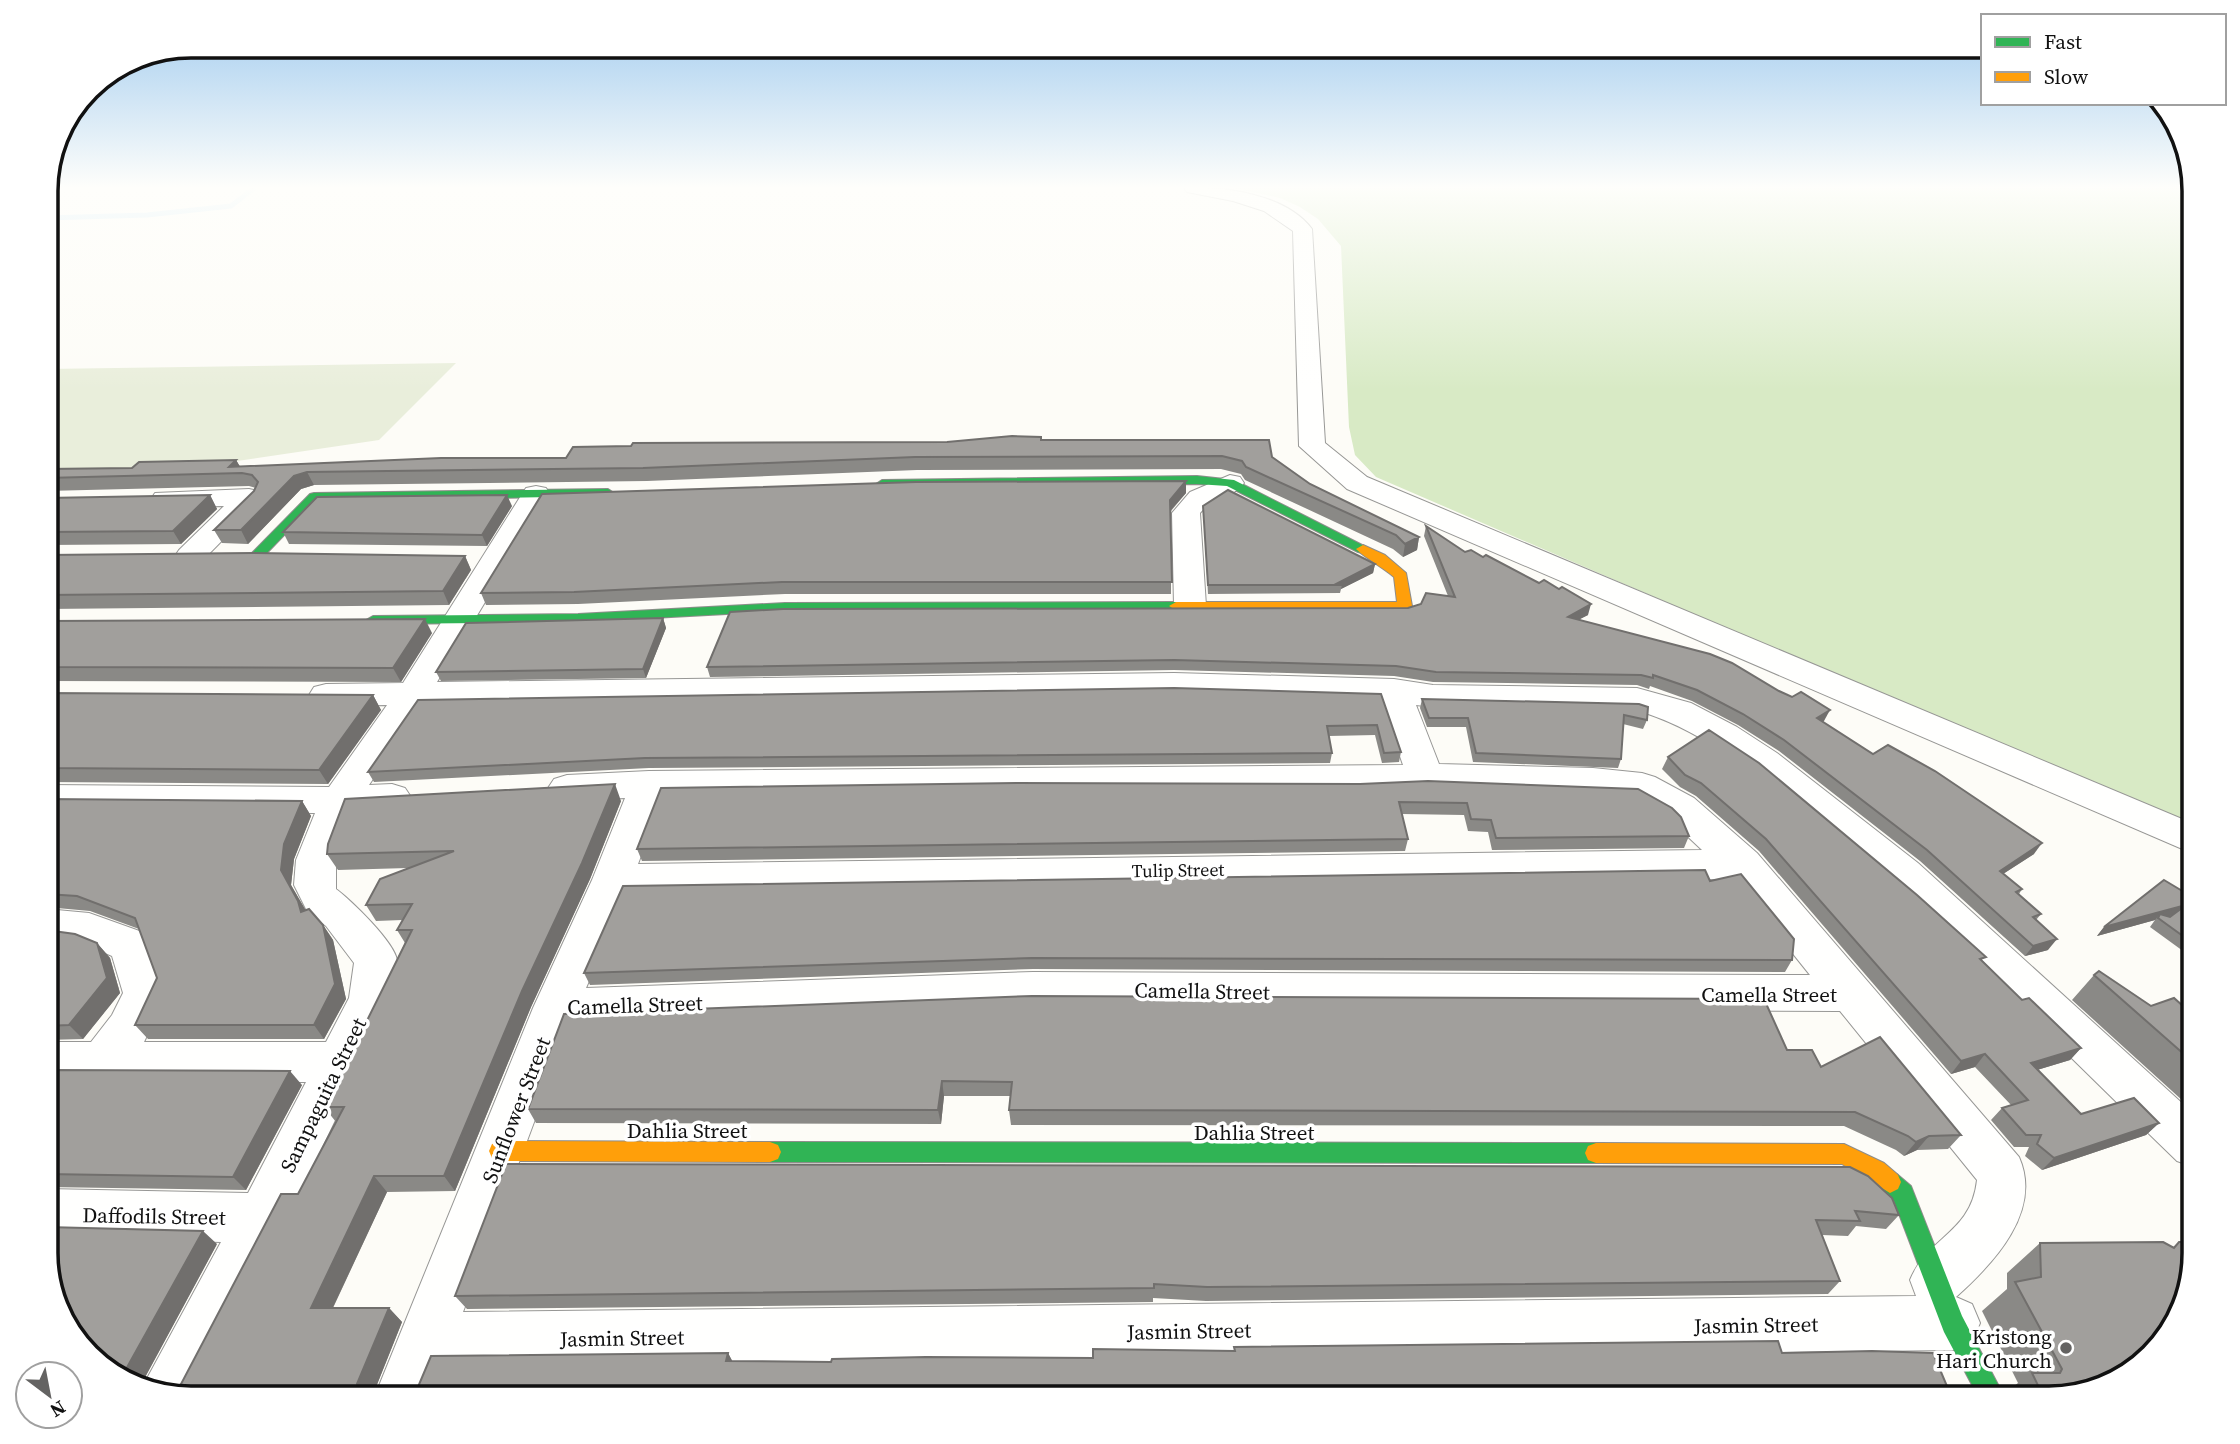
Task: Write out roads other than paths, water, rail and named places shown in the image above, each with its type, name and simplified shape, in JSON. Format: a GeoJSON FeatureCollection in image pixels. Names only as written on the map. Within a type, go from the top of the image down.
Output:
{"type":"FeatureCollection","features":[{"type":"Feature","properties":{"kind":"street"},"geometry":{"type":"LineString","coordinates":[[1305,255],[1312,446],[1357,483],[2182,835]]}},
{"type":"Feature","properties":{"kind":"street"},"geometry":{"type":"LineString","coordinates":[[362,620],[578,618],[785,607],[1405,606],[1401,576],[1380,558],[1230,483],[1198,480],[867,484]]}},
{"type":"Feature","properties":{"kind":"street"},"geometry":{"type":"LineString","coordinates":[[1190,606],[1186,513],[1193,502],[1203,494],[1230,483]]}},
{"type":"Feature","properties":{"kind":"street"},"geometry":{"type":"LineString","coordinates":[[257,555],[314,497],[620,493]]}},
{"type":"Feature","properties":{"kind":"street","name":"Sampaguita Street"},"geometry":{"type":"LineString","coordinates":[[173,1385],[262,1218],[371,999],[376,960],[341,915],[321,900],[314,886],[316,860],[339,800],[412,696],[459,620],[484,558],[536,494]]}},
{"type":"Feature","properties":{"kind":"street"},"geometry":{"type":"LineString","coordinates":[[141,499],[249,497],[176,556],[297,555]]}},
{"type":"Feature","properties":{"kind":"street"},"geometry":{"type":"LineString","coordinates":[[290,695],[412,696],[1174,684],[1394,690],[1433,696],[1637,699],[1679,711],[1724,735],[1764,762],[1904,874],[2182,1133]]}},
{"type":"Feature","properties":{"kind":"street"},"geometry":{"type":"LineString","coordinates":[[1394,690],[1425,777]]}},
{"type":"Feature","properties":{"kind":"street"},"geometry":{"type":"LineString","coordinates":[[528,790],[649,783],[1017,779],[1358,780],[1425,777],[1592,781],[1642,786],[1681,808],[1743,864],[2002,1173],[2001,1199],[1984,1237],[1945,1302]]}},
{"type":"Feature","properties":{"kind":"street","name":"Sunflower Street"},"geometry":{"type":"LineString","coordinates":[[407,1386],[555,1008],[612,880],[649,783]]}},
{"type":"Feature","properties":{"kind":"street"},"geometry":{"type":"LineString","coordinates":[[58,798],[339,800],[434,795]]}},
{"type":"Feature","properties":{"kind":"street","name":"Tulip Street"},"geometry":{"type":"LineString","coordinates":[[612,880],[1743,864]]}},
{"type":"Feature","properties":{"kind":"street"},"geometry":{"type":"LineString","coordinates":[[58,925],[106,933],[130,945],[145,993],[128,1029],[102,1063]]}},
{"type":"Feature","properties":{"kind":"street","name":"Camella Street"},"geometry":{"type":"LineString","coordinates":[[555,1008],[1033,990],[1849,993]]}},
{"type":"Feature","properties":{"kind":"street"},"geometry":{"type":"LineString","coordinates":[[58,1062],[341,1062]]}},
{"type":"Feature","properties":{"kind":"street","name":"Dahlia Street"},"geometry":{"type":"LineString","coordinates":[[500,1151],[1844,1154],[1876,1170],[1903,1194],[1945,1302],[1987,1386]]}},
{"type":"Feature","properties":{"kind":"street","name":"Daffodils Street"},"geometry":{"type":"LineString","coordinates":[[58,1213],[262,1218]]}},
{"type":"Feature","properties":{"kind":"street","name":"Jasmin Street"},"geometry":{"type":"LineString","coordinates":[[425,1340],[1945,1302]]}},
{"type":"Feature","properties":{"kind":"place","name":"Kristong Hari Church"},"geometry":{"type":"Point","coordinates":[2066,1348]}}]}
